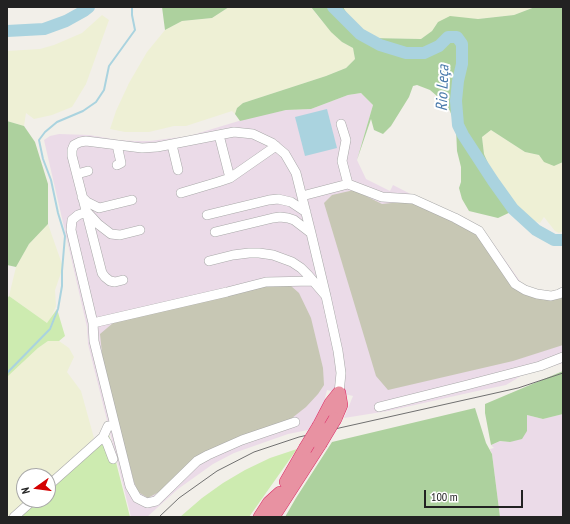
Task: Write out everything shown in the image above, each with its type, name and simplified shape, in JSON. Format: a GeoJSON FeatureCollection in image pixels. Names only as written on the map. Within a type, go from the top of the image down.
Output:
{"type":"FeatureCollection","features":[{"type":"Feature","properties":{"kind":"highway"},"geometry":{"type":"LineString","coordinates":[[266,517],[320,444],[335,419],[341,405],[339,393]]}},
{"type":"Feature","properties":{"kind":"highway"},"geometry":{"type":"LineString","coordinates":[[273,517],[305,449],[331,403],[339,393]]}},
{"type":"Feature","properties":{"kind":"highway"},"geometry":{"type":"LineString","coordinates":[[260,517],[269,503],[282,497]]}},
{"type":"Feature","properties":{"kind":"highway"},"geometry":{"type":"LineString","coordinates":[[277,517],[282,497]]}},
{"type":"Feature","properties":{"kind":"street"},"geometry":{"type":"LineString","coordinates":[[341,124],[346,140],[342,161],[348,184]]}},
{"type":"Feature","properties":{"kind":"street"},"geometry":{"type":"LineString","coordinates":[[123,280],[115,282],[110,281],[102,273],[72,156],[74,145],[86,141],[142,148],[157,147],[234,132],[253,134],[272,143],[285,154],[296,173],[338,351],[341,373],[339,393]]}},
{"type":"Feature","properties":{"kind":"street"},"geometry":{"type":"LineString","coordinates":[[219,135],[230,178]]}},
{"type":"Feature","properties":{"kind":"street"},"geometry":{"type":"LineString","coordinates":[[117,145],[121,163],[117,164]]}},
{"type":"Feature","properties":{"kind":"street"},"geometry":{"type":"LineString","coordinates":[[172,145],[178,170]]}},
{"type":"Feature","properties":{"kind":"street"},"geometry":{"type":"LineString","coordinates":[[181,193],[230,178],[276,146]]}},
{"type":"Feature","properties":{"kind":"street"},"geometry":{"type":"LineString","coordinates":[[76,174],[88,171]]}},
{"type":"Feature","properties":{"kind":"street"},"geometry":{"type":"LineString","coordinates":[[302,196],[348,184],[382,197],[413,199],[455,218],[479,231],[515,284],[525,290],[537,294],[551,296],[563,292]]}},
{"type":"Feature","properties":{"kind":"street"},"geometry":{"type":"LineString","coordinates":[[82,197],[87,202],[99,208],[132,200]]}},
{"type":"Feature","properties":{"kind":"street"},"geometry":{"type":"LineString","coordinates":[[207,216],[278,199],[291,202],[306,212]]}},
{"type":"Feature","properties":{"kind":"street"},"geometry":{"type":"LineString","coordinates":[[87,212],[98,224],[111,234],[120,235],[140,230]]}},
{"type":"Feature","properties":{"kind":"street"},"geometry":{"type":"LineString","coordinates":[[87,212],[78,215],[72,220],[71,230],[93,323],[94,341],[112,426],[130,486],[137,498],[147,504],[156,501],[197,461],[242,440],[295,422]]}},
{"type":"Feature","properties":{"kind":"street"},"geometry":{"type":"LineString","coordinates":[[215,232],[280,217],[294,220],[311,233]]}},
{"type":"Feature","properties":{"kind":"street"},"geometry":{"type":"LineString","coordinates":[[209,261],[249,253],[273,255],[292,262],[301,268],[326,296]]}},
{"type":"Feature","properties":{"kind":"street"},"geometry":{"type":"LineString","coordinates":[[93,323],[266,282],[313,281]]}},
{"type":"Feature","properties":{"kind":"street"},"geometry":{"type":"LineString","coordinates":[[379,407],[540,366],[563,357]]}},
{"type":"Feature","properties":{"kind":"street"},"geometry":{"type":"LineString","coordinates":[[56,479],[103,437],[112,426]]}},
{"type":"Feature","properties":{"kind":"street"},"geometry":{"type":"LineString","coordinates":[[103,437],[110,449],[113,459]]}},
{"type":"Feature","properties":{"kind":"street"},"geometry":{"type":"LineString","coordinates":[[14,517],[24,508]]}},
{"type":"Feature","properties":{"kind":"shaded area"},"geometry":{"type":"Polygon","coordinates":[[[229,7],[311,7],[320,19],[342,42],[353,48],[355,59],[346,68],[326,76],[243,103],[237,108],[235,114],[232,111],[186,126],[174,126],[149,132],[125,132],[110,129],[116,111],[129,83],[147,52],[165,30],[182,21],[212,18],[229,7]]]}},
{"type":"Feature","properties":{"kind":"shaded area"},"geometry":{"type":"Polygon","coordinates":[[[343,7],[535,7],[514,15],[478,19],[464,18],[438,22],[432,31],[421,39],[371,38],[351,20],[343,7]]]}},
{"type":"Feature","properties":{"kind":"shaded area"},"geometry":{"type":"Polygon","coordinates":[[[102,15],[109,20],[86,84],[72,107],[52,115],[34,119],[26,113],[24,126],[7,121],[7,51],[40,49],[54,45],[82,33],[102,15]]]}},
{"type":"Feature","properties":{"kind":"shaded area"},"geometry":{"type":"Polygon","coordinates":[[[361,93],[373,105],[357,160],[366,179],[390,191],[393,185],[488,236],[522,284],[535,289],[552,292],[563,288],[563,363],[521,376],[506,385],[388,411],[344,418],[353,396],[327,390],[322,409],[308,430],[288,434],[234,453],[213,464],[178,489],[147,517],[131,517],[88,344],[87,327],[44,140],[50,136],[59,134],[89,135],[135,141],[150,141],[189,136],[252,117],[286,110],[311,109],[348,95],[361,93]]]}},
{"type":"Feature","properties":{"kind":"shaded area"},"geometry":{"type":"Polygon","coordinates":[[[491,130],[525,152],[539,155],[554,166],[563,162],[563,231],[559,233],[555,231],[544,217],[540,223],[522,217],[511,198],[494,177],[484,154],[482,137],[491,130]]]}},
{"type":"Feature","properties":{"kind":"shaded area"},"geometry":{"type":"Polygon","coordinates":[[[354,190],[382,204],[411,201],[477,231],[521,293],[540,298],[563,295],[563,345],[513,361],[388,390],[376,376],[324,203],[332,195],[354,190]]]}},
{"type":"Feature","properties":{"kind":"shaded area"},"geometry":{"type":"Polygon","coordinates":[[[48,224],[63,267],[55,290],[56,306],[48,324],[9,296],[16,267],[29,244],[48,224]]]}},
{"type":"Feature","properties":{"kind":"shaded area"},"geometry":{"type":"Polygon","coordinates":[[[272,285],[291,286],[299,293],[311,318],[323,368],[324,385],[306,407],[292,418],[273,427],[243,435],[148,498],[138,492],[134,482],[103,363],[100,334],[113,323],[255,287],[272,285]]]}},
{"type":"Feature","properties":{"kind":"shaded area"},"geometry":{"type":"Polygon","coordinates":[[[48,341],[59,341],[69,348],[74,357],[67,372],[81,391],[94,438],[56,474],[56,468],[16,468],[17,508],[7,517],[7,377],[38,348],[48,341]]]}},
{"type":"Feature","properties":{"kind":"shaded area"},"geometry":{"type":"Polygon","coordinates":[[[563,414],[563,517],[500,517],[492,454],[490,449],[494,448],[491,445],[500,441],[510,442],[527,431],[527,415],[543,419],[563,414]]]}},
{"type":"Feature","properties":{"kind":"green space"},"geometry":{"type":"Polygon","coordinates":[[[162,7],[229,7],[212,18],[182,21],[165,30],[162,7]]]}},
{"type":"Feature","properties":{"kind":"green space"},"geometry":{"type":"Polygon","coordinates":[[[311,7],[343,7],[351,20],[371,38],[421,39],[432,31],[438,22],[450,16],[478,19],[514,15],[535,7],[563,7],[563,162],[554,166],[544,162],[539,155],[525,152],[491,130],[482,137],[484,154],[494,177],[511,198],[517,209],[498,218],[469,211],[462,199],[459,188],[461,182],[461,167],[457,151],[456,128],[450,111],[444,102],[430,90],[417,85],[413,86],[409,97],[391,126],[383,134],[374,130],[371,119],[357,160],[373,105],[361,93],[348,95],[311,109],[286,110],[240,121],[235,114],[237,108],[243,103],[326,76],[346,68],[355,59],[353,48],[342,42],[331,32],[311,7]]]}},
{"type":"Feature","properties":{"kind":"green space"},"geometry":{"type":"Polygon","coordinates":[[[7,121],[24,126],[35,142],[48,184],[48,224],[29,244],[16,267],[7,265],[7,121]]]}},
{"type":"Feature","properties":{"kind":"green space"},"geometry":{"type":"Polygon","coordinates":[[[9,296],[47,323],[57,309],[65,336],[59,341],[48,341],[38,348],[7,377],[7,299],[9,296]]]}},
{"type":"Feature","properties":{"kind":"green space"},"geometry":{"type":"Polygon","coordinates":[[[563,371],[563,414],[543,419],[527,415],[527,431],[522,439],[510,442],[500,441],[491,445],[485,413],[485,404],[563,371]]]}},
{"type":"Feature","properties":{"kind":"green space"},"geometry":{"type":"Polygon","coordinates":[[[475,408],[486,443],[492,454],[500,517],[285,517],[332,442],[475,408]]]}},
{"type":"Feature","properties":{"kind":"green space"},"geometry":{"type":"Polygon","coordinates":[[[109,435],[130,517],[21,517],[31,508],[56,508],[56,485],[109,435]]]}},
{"type":"Feature","properties":{"kind":"green space"},"geometry":{"type":"Polygon","coordinates":[[[297,449],[249,517],[180,517],[202,498],[245,470],[270,458],[297,449]]]}},
{"type":"Feature","properties":{"kind":"water"},"geometry":{"type":"Polygon","coordinates":[[[327,109],[337,148],[305,156],[295,117],[327,109]]]}},
{"type":"Feature","properties":{"kind":"waterway","name":"Rio Leça"},"geometry":{"type":"LineString","coordinates":[[7,31],[44,29],[66,21],[89,7]]}},
{"type":"Feature","properties":{"kind":"waterway"},"geometry":{"type":"LineString","coordinates":[[7,373],[50,329],[58,309],[62,286],[65,236],[39,140],[45,132],[57,122],[83,111],[96,102],[104,90],[109,66],[135,30],[132,7]]}},
{"type":"Feature","properties":{"kind":"waterway","name":"Rio Leça"},"geometry":{"type":"LineString","coordinates":[[333,7],[360,34],[380,45],[406,53],[424,53],[439,46],[448,37],[457,37],[462,44],[462,64],[458,81],[456,101],[458,125],[463,135],[513,209],[536,230],[554,240],[563,240]]}},
{"type":"Feature","properties":{"kind":"tram line"},"geometry":{"type":"LineString","coordinates":[[159,517],[179,498],[217,471],[254,452],[299,437],[518,388],[563,373]]}}]}
